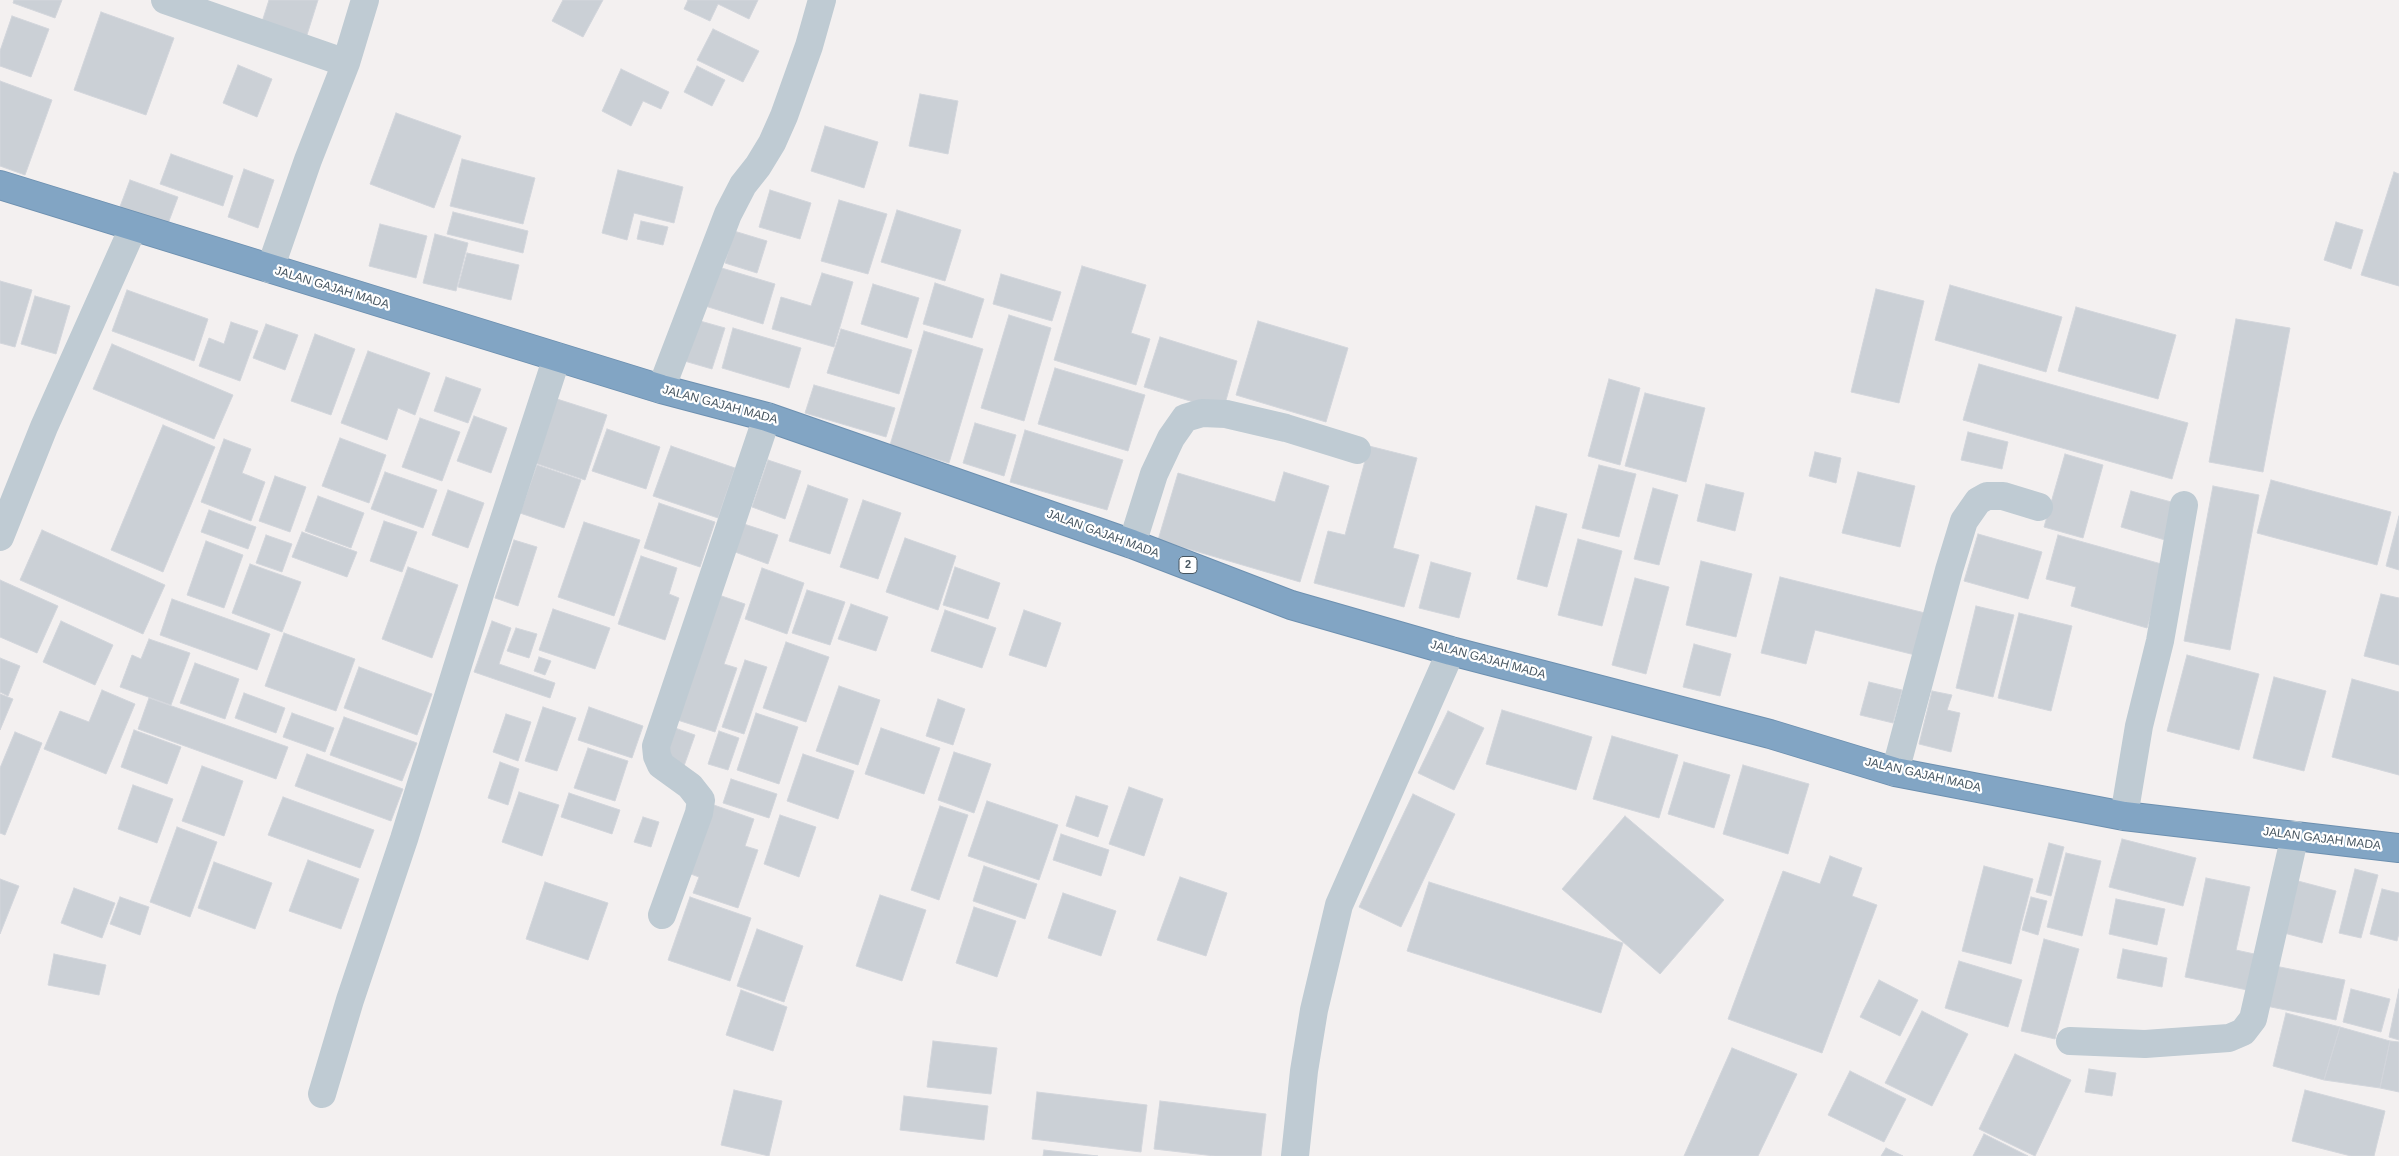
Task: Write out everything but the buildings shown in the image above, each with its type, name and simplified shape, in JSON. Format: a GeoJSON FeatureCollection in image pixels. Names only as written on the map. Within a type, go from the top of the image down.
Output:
{"type":"FeatureCollection","features":[{"type":"Feature","properties":{"kind":"highway","name":"JALAN GAJAH MADA"},"geometry":{"type":"LineString","coordinates":[[0,185],[133,228],[661,389],[767,417],[1132,544],[1291,604],[1451,651],[1770,734],[1895,772],[2124,816],[2399,848]]}},
{"type":"Feature","properties":{"kind":"street"},"geometry":{"type":"LineString","coordinates":[[165,0],[346,62]]}},
{"type":"Feature","properties":{"kind":"street"},"geometry":{"type":"LineString","coordinates":[[270,269],[308,160],[346,62],[365,0]]}},
{"type":"Feature","properties":{"kind":"street"},"geometry":{"type":"LineString","coordinates":[[661,389],[728,214],[743,184],[758,166],[772,143],[784,116],[806,55],[822,0]]}},
{"type":"Feature","properties":{"kind":"street"},"geometry":{"type":"LineString","coordinates":[[0,537],[44,427],[133,228]]}},
{"type":"Feature","properties":{"kind":"street"},"geometry":{"type":"LineString","coordinates":[[322,1094],[350,1000],[404,839],[488,567],[557,357]]}},
{"type":"Feature","properties":{"kind":"street"},"geometry":{"type":"LineString","coordinates":[[1132,544],[1154,474],[1171,438],[1185,418],[1202,413],[1226,414],[1286,428],[1357,450]]}},
{"type":"Feature","properties":{"kind":"street"},"geometry":{"type":"LineString","coordinates":[[662,915],[699,813],[701,800],[690,786],[661,765],[656,756],[656,746],[767,417]]}},
{"type":"Feature","properties":{"kind":"street"},"geometry":{"type":"LineString","coordinates":[[1895,772],[1949,570],[1964,522],[1978,502],[1987,496],[2003,496],[2039,508]]}},
{"type":"Feature","properties":{"kind":"street"},"geometry":{"type":"LineString","coordinates":[[2124,816],[2139,726],[2160,641],[2184,505]]}},
{"type":"Feature","properties":{"kind":"street"},"geometry":{"type":"LineString","coordinates":[[1295,1156],[1304,1071],[1314,1010],[1339,905],[1451,651]]}},
{"type":"Feature","properties":{"kind":"street"},"geometry":{"type":"LineString","coordinates":[[2070,1041],[2153,1043],[2229,1038],[2243,1032],[2253,1019],[2258,1001],[2295,835]]}}]}
